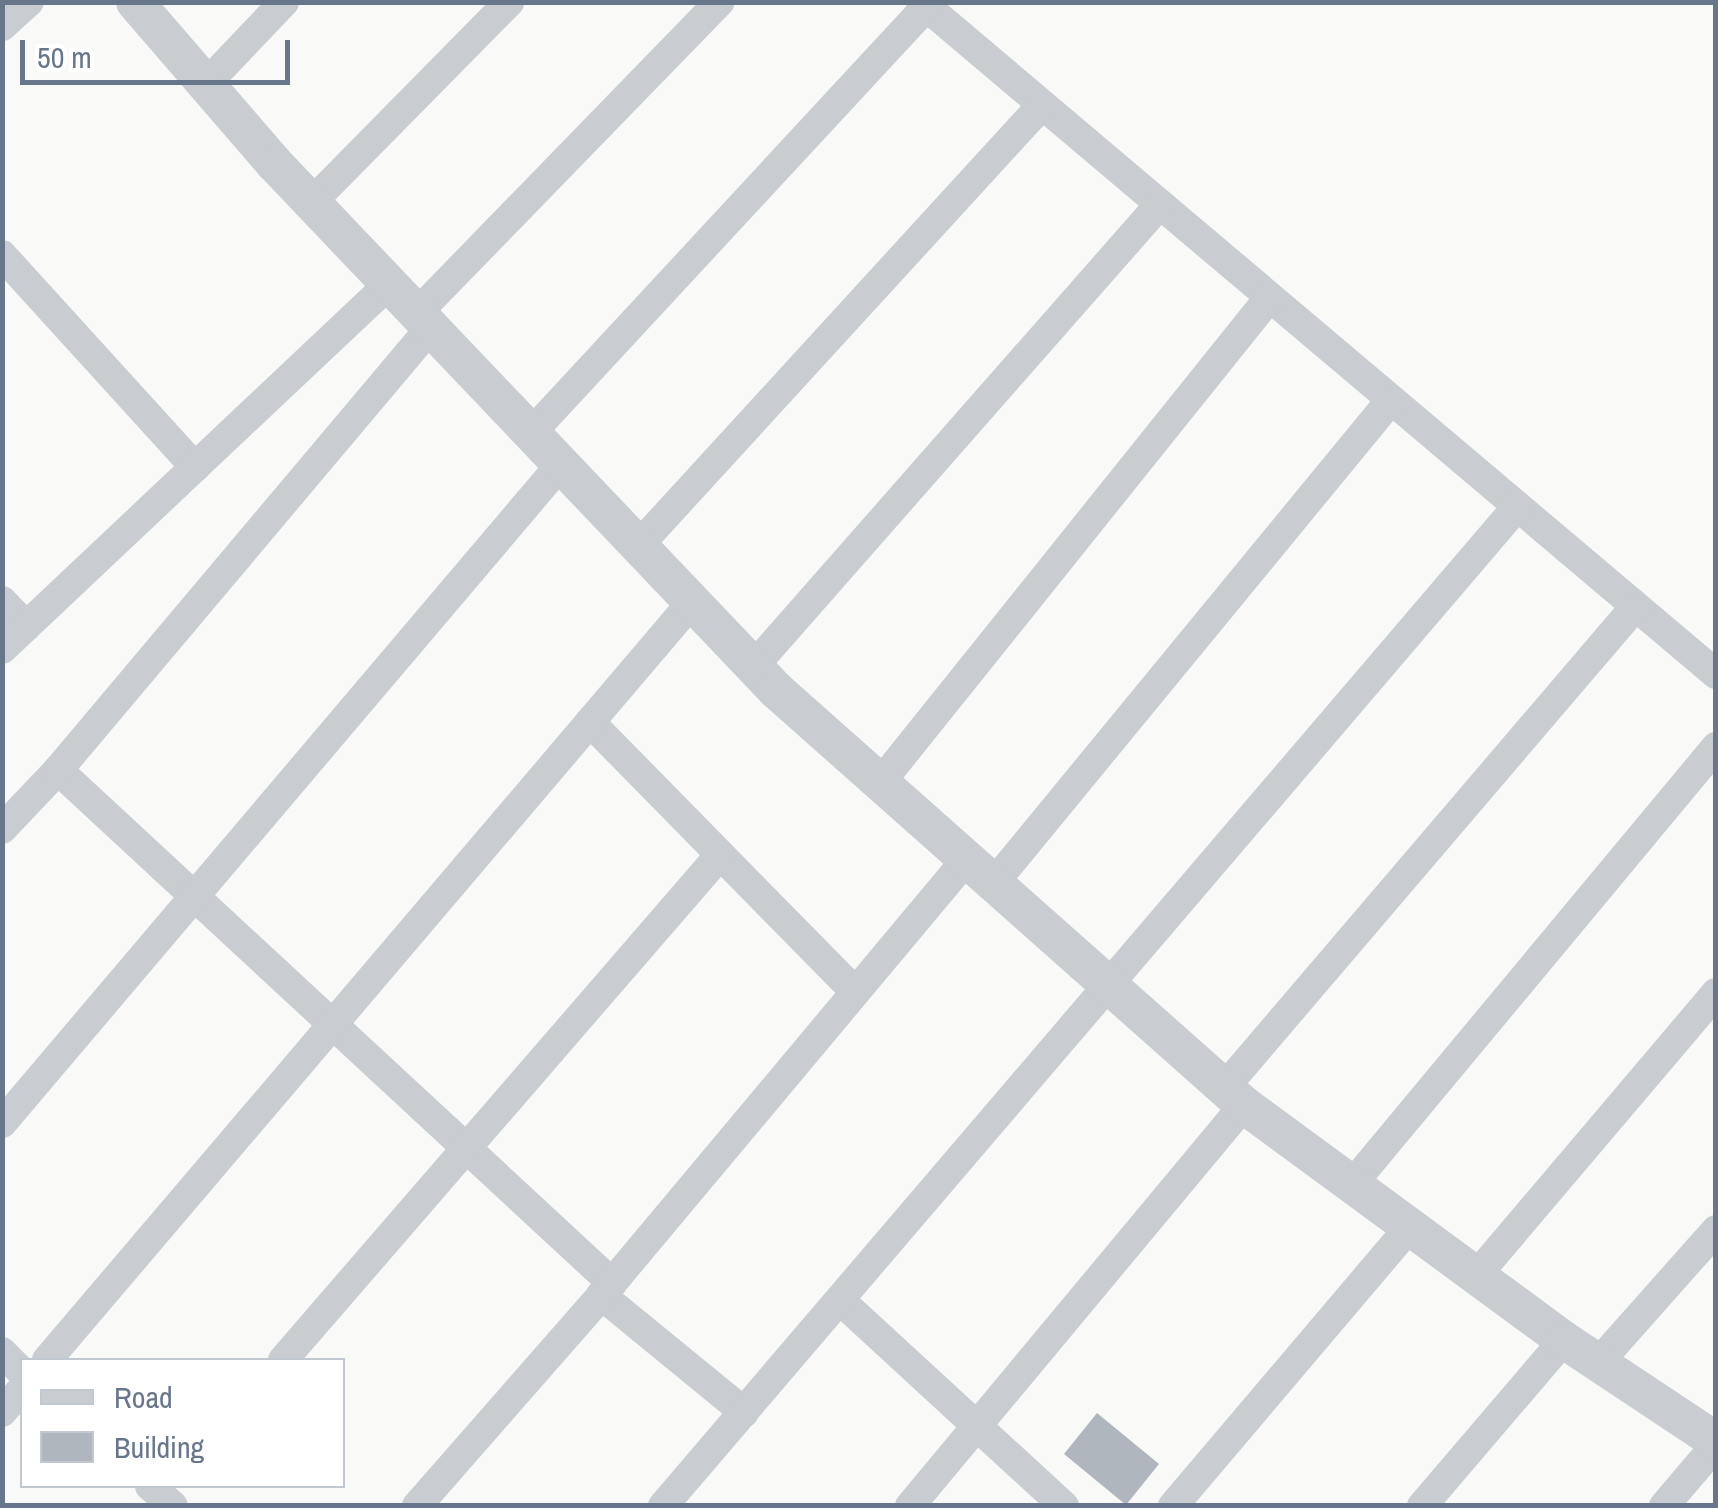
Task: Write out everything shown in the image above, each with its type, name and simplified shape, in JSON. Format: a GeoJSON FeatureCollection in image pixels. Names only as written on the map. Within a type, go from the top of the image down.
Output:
{"type":"FeatureCollection","features":[{"type":"Feature","properties":{"kind":"street"},"geometry":{"type":"LineString","coordinates":[[2,26],[29,2]]}},
{"type":"Feature","properties":{"kind":"street"},"geometry":{"type":"LineString","coordinates":[[134,2],[312,202],[753,667],[880,783],[1234,1097],[1564,1340],[1716,1443],[1664,1506]]}},
{"type":"Feature","properties":{"kind":"street"},"geometry":{"type":"LineString","coordinates":[[206,84],[284,2]]}},
{"type":"Feature","properties":{"kind":"street"},"geometry":{"type":"LineString","coordinates":[[312,202],[509,2]]}},
{"type":"Feature","properties":{"kind":"street"},"geometry":{"type":"LineString","coordinates":[[2,830],[58,770],[424,320],[719,2]]}},
{"type":"Feature","properties":{"kind":"street"},"geometry":{"type":"LineString","coordinates":[[531,433],[924,5],[1716,674]]}},
{"type":"Feature","properties":{"kind":"street"},"geometry":{"type":"LineString","coordinates":[[638,546],[1042,105]]}},
{"type":"Feature","properties":{"kind":"street"},"geometry":{"type":"LineString","coordinates":[[753,667],[1160,204]]}},
{"type":"Feature","properties":{"kind":"street"},"geometry":{"type":"LineString","coordinates":[[2,255],[195,467]]}},
{"type":"Feature","properties":{"kind":"street"},"geometry":{"type":"LineString","coordinates":[[2,649],[389,284]]}},
{"type":"Feature","properties":{"kind":"street"},"geometry":{"type":"LineString","coordinates":[[880,783],[1270,298]]}},
{"type":"Feature","properties":{"kind":"street"},"geometry":{"type":"LineString","coordinates":[[416,1506],[606,1289],[856,992],[980,872],[1390,401]]}},
{"type":"Feature","properties":{"kind":"street"},"geometry":{"type":"LineString","coordinates":[[2,1123],[561,464]]}},
{"type":"Feature","properties":{"kind":"street"},"geometry":{"type":"LineString","coordinates":[[663,1506],[1516,508]]}},
{"type":"Feature","properties":{"kind":"street"},"geometry":{"type":"LineString","coordinates":[[2,600],[26,626]]}},
{"type":"Feature","properties":{"kind":"street"},"geometry":{"type":"LineString","coordinates":[[48,1358],[692,602]]}},
{"type":"Feature","properties":{"kind":"street"},"geometry":{"type":"LineString","coordinates":[[910,1506],[1234,1097],[1634,608]]}},
{"type":"Feature","properties":{"kind":"street"},"geometry":{"type":"LineString","coordinates":[[590,722],[856,992]]}},
{"type":"Feature","properties":{"kind":"street"},"geometry":{"type":"LineString","coordinates":[[1354,1182],[1716,748]]}},
{"type":"Feature","properties":{"kind":"street"},"geometry":{"type":"LineString","coordinates":[[58,770],[466,1148],[606,1289],[744,1412]]}},
{"type":"Feature","properties":{"kind":"street"},"geometry":{"type":"LineString","coordinates":[[285,1358],[720,855]]}},
{"type":"Feature","properties":{"kind":"street"},"geometry":{"type":"LineString","coordinates":[[1476,1276],[1716,993]]}},
{"type":"Feature","properties":{"kind":"street"},"geometry":{"type":"LineString","coordinates":[[1174,1506],[1410,1227]]}},
{"type":"Feature","properties":{"kind":"street"},"geometry":{"type":"LineString","coordinates":[[1598,1362],[1716,1230]]}},
{"type":"Feature","properties":{"kind":"street"},"geometry":{"type":"LineString","coordinates":[[841,1301],[1064,1506]]}},
{"type":"Feature","properties":{"kind":"street"},"geometry":{"type":"LineString","coordinates":[[1422,1506],[1564,1340]]}},
{"type":"Feature","properties":{"kind":"street"},"geometry":{"type":"LineString","coordinates":[[2,1352],[20,1370]]}},
{"type":"Feature","properties":{"kind":"street"},"geometry":{"type":"LineString","coordinates":[[2,1412],[20,1391]]}},
{"type":"Feature","properties":{"kind":"building"},"geometry":{"type":"Polygon","coordinates":[[[1097,1413],[1159,1464],[1126,1505],[1064,1454],[1097,1413]]]}}]}
